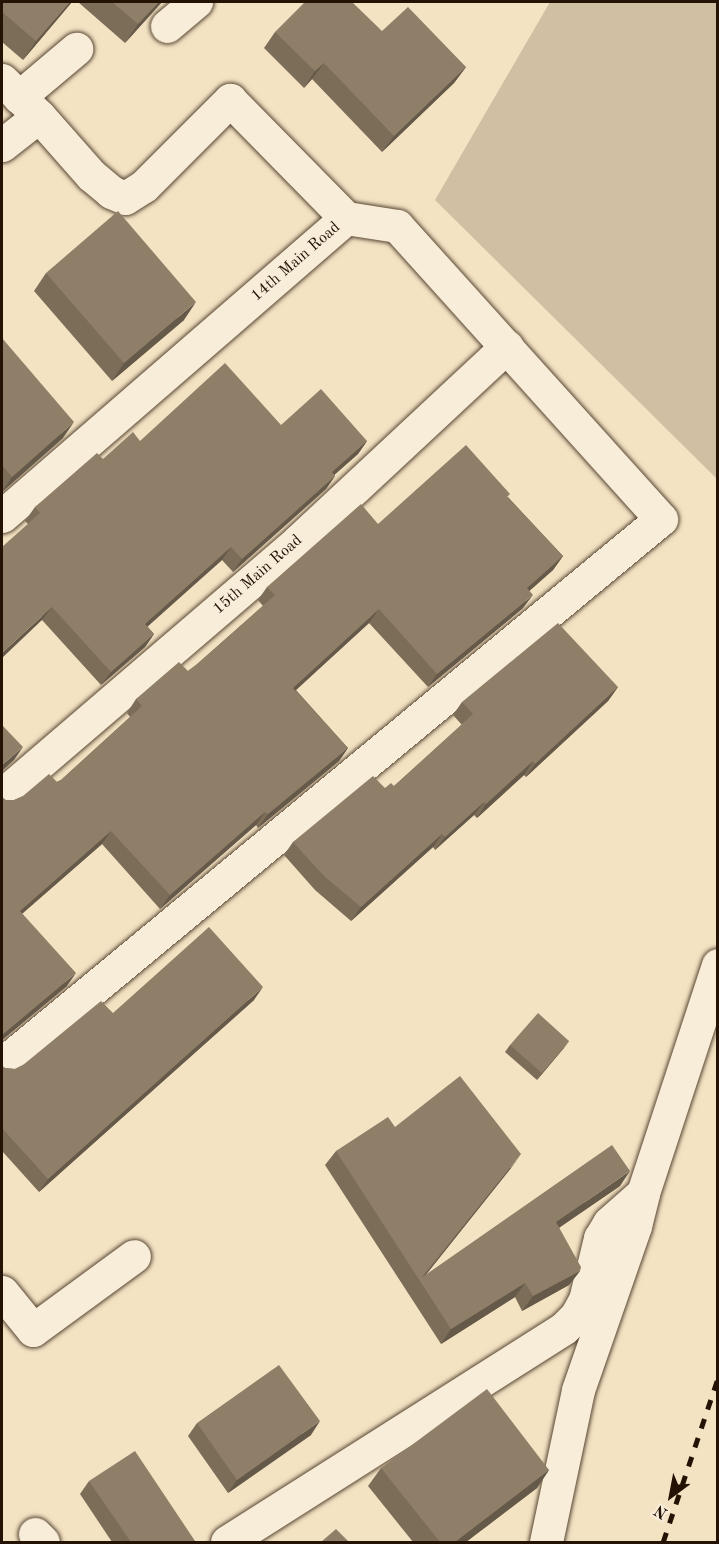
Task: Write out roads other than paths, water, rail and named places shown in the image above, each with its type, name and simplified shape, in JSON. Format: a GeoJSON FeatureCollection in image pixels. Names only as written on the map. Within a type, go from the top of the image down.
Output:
{"type":"FeatureCollection","features":[{"type":"Feature","properties":{"kind":"street"},"geometry":{"type":"LineString","coordinates":[[167,26],[196,2]]}},
{"type":"Feature","properties":{"kind":"street"},"geometry":{"type":"LineString","coordinates":[[2,146],[20,98],[76,49]]}},
{"type":"Feature","properties":{"kind":"street","name":"14th Main Road"},"geometry":{"type":"LineString","coordinates":[[2,516],[346,218],[230,100],[144,186],[126,198],[111,192],[91,175],[20,98]]}},
{"type":"Feature","properties":{"kind":"street"},"geometry":{"type":"LineString","coordinates":[[2,1064],[661,519],[397,226],[346,218]]}},
{"type":"Feature","properties":{"kind":"street","name":"15th Main Road"},"geometry":{"type":"LineString","coordinates":[[2,795],[299,540],[507,346]]}},
{"type":"Feature","properties":{"kind":"street"},"geometry":{"type":"LineString","coordinates":[[546,1542],[578,1390],[635,1226],[717,965]]}},
{"type":"Feature","properties":{"kind":"street"},"geometry":{"type":"LineString","coordinates":[[227,1542],[564,1328],[576,1316],[585,1299],[600,1238],[609,1223],[644,1192]]}},
{"type":"Feature","properties":{"kind":"street"},"geometry":{"type":"LineString","coordinates":[[2,1292],[33,1330],[134,1256]]}},
{"type":"Feature","properties":{"kind":"railway"},"geometry":{"type":"LineString","coordinates":[[663,1542],[718,1378]]}}]}
